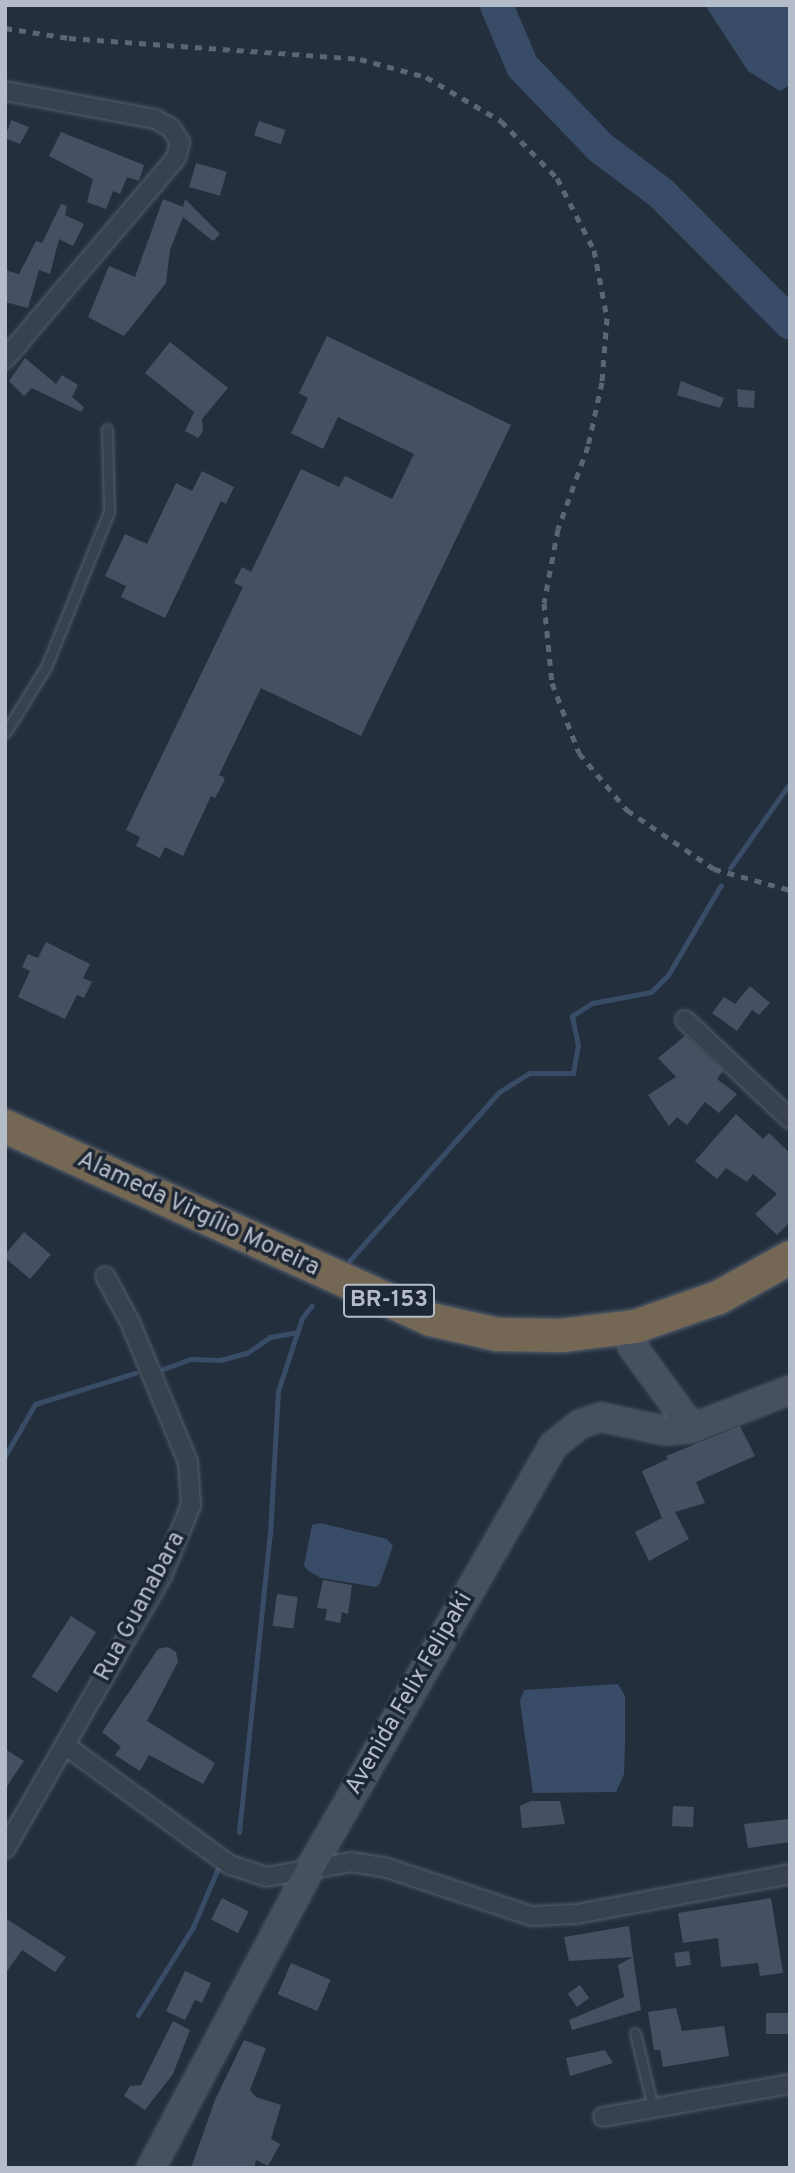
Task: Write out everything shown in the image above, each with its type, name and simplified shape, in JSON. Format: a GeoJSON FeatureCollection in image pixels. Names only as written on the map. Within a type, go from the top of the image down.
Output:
{"type":"FeatureCollection","features":[{"type":"Feature","properties":{"kind":"highway","name":"Alameda Virgílio Moreira"},"geometry":{"type":"LineString","coordinates":[[5,1126],[430,1319],[497,1334],[561,1335],[635,1326],[718,1297],[790,1257]]}},
{"type":"Feature","properties":{"kind":"highway","name":"Alameda Virgílio Moreira"},"geometry":{"type":"LineString","coordinates":[[5,1147],[254,1265],[424,1338],[494,1353],[561,1355],[632,1346],[726,1315],[790,1280]]}},
{"type":"Feature","properties":{"kind":"street"},"geometry":{"type":"LineString","coordinates":[[5,91],[155,119],[171,128],[180,142],[176,158],[5,359]]}},
{"type":"Feature","properties":{"kind":"street"},"geometry":{"type":"LineString","coordinates":[[685,1020],[790,1119]]}},
{"type":"Feature","properties":{"kind":"street","name":"Rua Guanabara"},"geometry":{"type":"LineString","coordinates":[[5,1849],[162,1576],[191,1505],[188,1462],[130,1322],[105,1276]]}},
{"type":"Feature","properties":{"kind":"street"},"geometry":{"type":"LineString","coordinates":[[632,1346],[692,1428]]}},
{"type":"Feature","properties":{"kind":"street","name":"Avenida Felix Felipaki"},"geometry":{"type":"LineString","coordinates":[[151,2168],[311,1867],[554,1445],[580,1424],[601,1417],[666,1431],[692,1428],[790,1390]]}},
{"type":"Feature","properties":{"kind":"street"},"geometry":{"type":"LineString","coordinates":[[66,1746],[230,1865],[266,1877],[351,1862],[387,1868],[531,1916],[577,1914],[790,1874]]}},
{"type":"Feature","properties":{"kind":"street"},"geometry":{"type":"LineString","coordinates":[[603,2117],[790,2084]]}},
{"type":"Feature","properties":{"kind":"lane"},"geometry":{"type":"LineString","coordinates":[[5,733],[46,667],[109,512],[107,429]]}},
{"type":"Feature","properties":{"kind":"lane"},"geometry":{"type":"LineString","coordinates":[[635,2033],[653,2108]]}},
{"type":"Feature","properties":{"kind":"water"},"geometry":{"type":"Polygon","coordinates":[[[705,5],[790,5],[790,85],[780,91],[748,71],[705,5]]]}},
{"type":"Feature","properties":{"kind":"water"},"geometry":{"type":"Polygon","coordinates":[[[320,1523],[387,1539],[393,1546],[380,1583],[376,1587],[321,1578],[304,1566],[312,1525],[320,1523]]]}},
{"type":"Feature","properties":{"kind":"water"},"geometry":{"type":"Polygon","coordinates":[[[618,1684],[625,1696],[625,1747],[624,1774],[616,1792],[533,1793],[520,1701],[524,1690],[618,1684]]]}},
{"type":"Feature","properties":{"kind":"building"},"geometry":{"type":"Polygon","coordinates":[[[11,120],[29,127],[20,144],[5,138],[11,120]]]}},
{"type":"Feature","properties":{"kind":"building"},"geometry":{"type":"Polygon","coordinates":[[[259,121],[285,130],[281,144],[254,135],[259,121]]]}},
{"type":"Feature","properties":{"kind":"building"},"geometry":{"type":"Polygon","coordinates":[[[61,132],[144,165],[139,181],[127,177],[120,194],[113,191],[106,209],[87,202],[93,179],[49,156],[61,132]]]}},
{"type":"Feature","properties":{"kind":"building"},"geometry":{"type":"Polygon","coordinates":[[[196,163],[227,172],[220,196],[189,187],[196,163]]]}},
{"type":"Feature","properties":{"kind":"building"},"geometry":{"type":"Polygon","coordinates":[[[163,199],[183,207],[185,199],[220,234],[213,241],[183,217],[170,250],[166,283],[124,336],[88,317],[109,266],[135,277],[163,199]]]}},
{"type":"Feature","properties":{"kind":"building"},"geometry":{"type":"Polygon","coordinates":[[[61,204],[67,206],[65,215],[84,224],[73,246],[59,239],[50,274],[39,270],[28,308],[5,302],[5,270],[19,274],[36,241],[42,243],[61,204]]]}},
{"type":"Feature","properties":{"kind":"building"},"geometry":{"type":"Polygon","coordinates":[[[327,336],[511,425],[361,736],[261,688],[219,775],[225,778],[223,783],[215,798],[211,796],[183,856],[165,847],[160,858],[136,846],[140,837],[126,830],[243,587],[234,583],[242,567],[251,572],[301,469],[339,487],[345,476],[392,499],[414,454],[338,417],[323,449],[291,433],[308,398],[299,393],[327,336]]]}},
{"type":"Feature","properties":{"kind":"building"},"geometry":{"type":"Polygon","coordinates":[[[170,342],[228,388],[202,419],[203,431],[198,438],[185,431],[194,412],[145,373],[170,342]]]}},
{"type":"Feature","properties":{"kind":"building"},"geometry":{"type":"Polygon","coordinates":[[[25,358],[56,384],[62,375],[78,385],[72,397],[84,407],[81,412],[32,388],[24,396],[9,381],[25,358]]]}},
{"type":"Feature","properties":{"kind":"building"},"geometry":{"type":"Polygon","coordinates":[[[681,381],[724,398],[720,408],[677,395],[681,381]]]}},
{"type":"Feature","properties":{"kind":"building"},"geometry":{"type":"Polygon","coordinates":[[[737,389],[755,391],[754,408],[738,407],[737,389]]]}},
{"type":"Feature","properties":{"kind":"building"},"geometry":{"type":"Polygon","coordinates":[[[202,471],[234,487],[226,504],[221,501],[165,618],[121,597],[126,586],[105,576],[125,534],[147,544],[176,483],[192,491],[202,471]]]}},
{"type":"Feature","properties":{"kind":"building"},"geometry":{"type":"Polygon","coordinates":[[[46,942],[90,964],[83,978],[92,982],[84,998],[77,995],[65,1019],[18,997],[30,971],[22,967],[28,954],[38,958],[46,942]]]}},
{"type":"Feature","properties":{"kind":"building"},"geometry":{"type":"Polygon","coordinates":[[[750,986],[770,1003],[759,1015],[752,1010],[737,1031],[712,1013],[724,997],[735,1004],[750,986]]]}},
{"type":"Feature","properties":{"kind":"building"},"geometry":{"type":"Polygon","coordinates":[[[685,1036],[723,1071],[717,1079],[737,1094],[719,1113],[705,1102],[687,1125],[677,1117],[669,1126],[648,1095],[676,1077],[658,1058],[685,1036]]]}},
{"type":"Feature","properties":{"kind":"building"},"geometry":{"type":"Polygon","coordinates":[[[736,1114],[763,1139],[769,1133],[790,1153],[790,1222],[777,1235],[755,1214],[777,1194],[753,1174],[747,1182],[726,1168],[717,1179],[695,1161],[736,1114]]]}},
{"type":"Feature","properties":{"kind":"building"},"geometry":{"type":"Polygon","coordinates":[[[24,1232],[51,1254],[30,1279],[5,1258],[24,1232]]]}},
{"type":"Feature","properties":{"kind":"building"},"geometry":{"type":"Polygon","coordinates":[[[740,1426],[755,1456],[696,1482],[705,1503],[675,1512],[689,1539],[649,1561],[635,1532],[662,1518],[642,1471],[668,1459],[666,1456],[740,1426]]]}},
{"type":"Feature","properties":{"kind":"building"},"geometry":{"type":"Polygon","coordinates":[[[323,1580],[352,1585],[348,1614],[342,1612],[340,1623],[325,1620],[327,1609],[317,1608],[323,1580]]]}},
{"type":"Feature","properties":{"kind":"building"},"geometry":{"type":"Polygon","coordinates":[[[277,1594],[298,1597],[293,1629],[273,1626],[277,1594]]]}},
{"type":"Feature","properties":{"kind":"building"},"geometry":{"type":"Polygon","coordinates":[[[71,1616],[96,1632],[57,1693],[32,1676],[71,1616]]]}},
{"type":"Feature","properties":{"kind":"building"},"geometry":{"type":"Polygon","coordinates":[[[168,1647],[176,1652],[178,1662],[147,1721],[215,1763],[203,1784],[149,1755],[140,1771],[115,1755],[121,1747],[102,1732],[158,1649],[168,1647]]]}},
{"type":"Feature","properties":{"kind":"building"},"geometry":{"type":"Polygon","coordinates":[[[5,1749],[24,1761],[5,1789],[5,1749]]]}},
{"type":"Feature","properties":{"kind":"building"},"geometry":{"type":"Polygon","coordinates":[[[531,1801],[560,1801],[565,1824],[522,1828],[520,1806],[531,1801]]]}},
{"type":"Feature","properties":{"kind":"building"},"geometry":{"type":"Polygon","coordinates":[[[673,1806],[694,1807],[693,1827],[672,1826],[673,1806]]]}},
{"type":"Feature","properties":{"kind":"building"},"geometry":{"type":"Polygon","coordinates":[[[790,1819],[790,1842],[748,1848],[744,1824],[790,1819]]]}},
{"type":"Feature","properties":{"kind":"building"},"geometry":{"type":"Polygon","coordinates":[[[222,1898],[249,1912],[238,1933],[211,1919],[222,1898]]]}},
{"type":"Feature","properties":{"kind":"building"},"geometry":{"type":"Polygon","coordinates":[[[771,1898],[783,1973],[760,1976],[758,1963],[721,1967],[718,1938],[683,1943],[678,1913],[771,1898]]]}},
{"type":"Feature","properties":{"kind":"building"},"geometry":{"type":"Polygon","coordinates":[[[5,1918],[66,1957],[55,1972],[22,1950],[5,1974],[5,1918]]]}},
{"type":"Feature","properties":{"kind":"building"},"geometry":{"type":"Polygon","coordinates":[[[629,1926],[633,1957],[569,1961],[564,1937],[629,1926]]]}},
{"type":"Feature","properties":{"kind":"building"},"geometry":{"type":"Polygon","coordinates":[[[689,1951],[691,1965],[676,1967],[674,1953],[689,1951]]]}},
{"type":"Feature","properties":{"kind":"building"},"geometry":{"type":"Polygon","coordinates":[[[633,1957],[641,2010],[572,2030],[569,2020],[624,1997],[618,1965],[633,1957]]]}},
{"type":"Feature","properties":{"kind":"building"},"geometry":{"type":"Polygon","coordinates":[[[291,1963],[331,1980],[317,2011],[278,1994],[291,1963]]]}},
{"type":"Feature","properties":{"kind":"building"},"geometry":{"type":"Polygon","coordinates":[[[185,1971],[211,1983],[202,2003],[195,2000],[185,2020],[166,2011],[185,1971]]]}},
{"type":"Feature","properties":{"kind":"building"},"geometry":{"type":"Polygon","coordinates":[[[580,1985],[589,1998],[577,2007],[568,1994],[580,1985]]]}},
{"type":"Feature","properties":{"kind":"building"},"geometry":{"type":"Polygon","coordinates":[[[676,2008],[682,2031],[724,2026],[729,2056],[663,2067],[660,2050],[654,2050],[648,2012],[676,2008]]]}},
{"type":"Feature","properties":{"kind":"building"},"geometry":{"type":"Polygon","coordinates":[[[766,2013],[790,2013],[790,2034],[766,2034],[766,2013]]]}},
{"type":"Feature","properties":{"kind":"building"},"geometry":{"type":"Polygon","coordinates":[[[173,2021],[190,2030],[173,2074],[145,2110],[124,2096],[130,2086],[141,2085],[173,2021]]]}},
{"type":"Feature","properties":{"kind":"building"},"geometry":{"type":"Polygon","coordinates":[[[244,2040],[266,2048],[250,2090],[256,2097],[281,2105],[271,2139],[280,2144],[268,2166],[256,2160],[254,2168],[191,2168],[215,2100],[244,2040]]]}},
{"type":"Feature","properties":{"kind":"building"},"geometry":{"type":"Polygon","coordinates":[[[605,2050],[613,2063],[570,2076],[566,2058],[605,2050]]]}},
{"type":"Feature","properties":{"kind":"waterway"},"geometry":{"type":"LineString","coordinates":[[496,5],[522,66],[600,147],[661,193],[790,323]]}},
{"type":"Feature","properties":{"kind":"waterway"},"geometry":{"type":"LineString","coordinates":[[730,868],[790,783]]}},
{"type":"Feature","properties":{"kind":"waterway"},"geometry":{"type":"LineString","coordinates":[[349,1261],[499,1092],[530,1073],[573,1073],[578,1045],[572,1016],[592,1003],[651,992],[668,975],[721,885]]}},
{"type":"Feature","properties":{"kind":"waterway"},"geometry":{"type":"LineString","coordinates":[[239,1832],[270,1534],[278,1391],[302,1318],[312,1305]]}},
{"type":"Feature","properties":{"kind":"waterway"},"geometry":{"type":"LineString","coordinates":[[163,1369],[191,1359],[220,1360],[247,1353],[270,1337],[298,1332]]}},
{"type":"Feature","properties":{"kind":"waterway"},"geometry":{"type":"LineString","coordinates":[[5,1456],[35,1404],[135,1373]]}},
{"type":"Feature","properties":{"kind":"waterway"},"geometry":{"type":"LineString","coordinates":[[138,2015],[193,1927],[218,1868]]}},
{"type":"Feature","properties":{"kind":"railway"},"geometry":{"type":"LineString","coordinates":[[5,28],[69,38],[360,59],[426,77],[501,121],[557,178],[594,250],[607,318],[602,382],[588,446],[558,529],[544,603],[552,683],[579,753],[627,810],[714,869],[790,890]]}}]}
